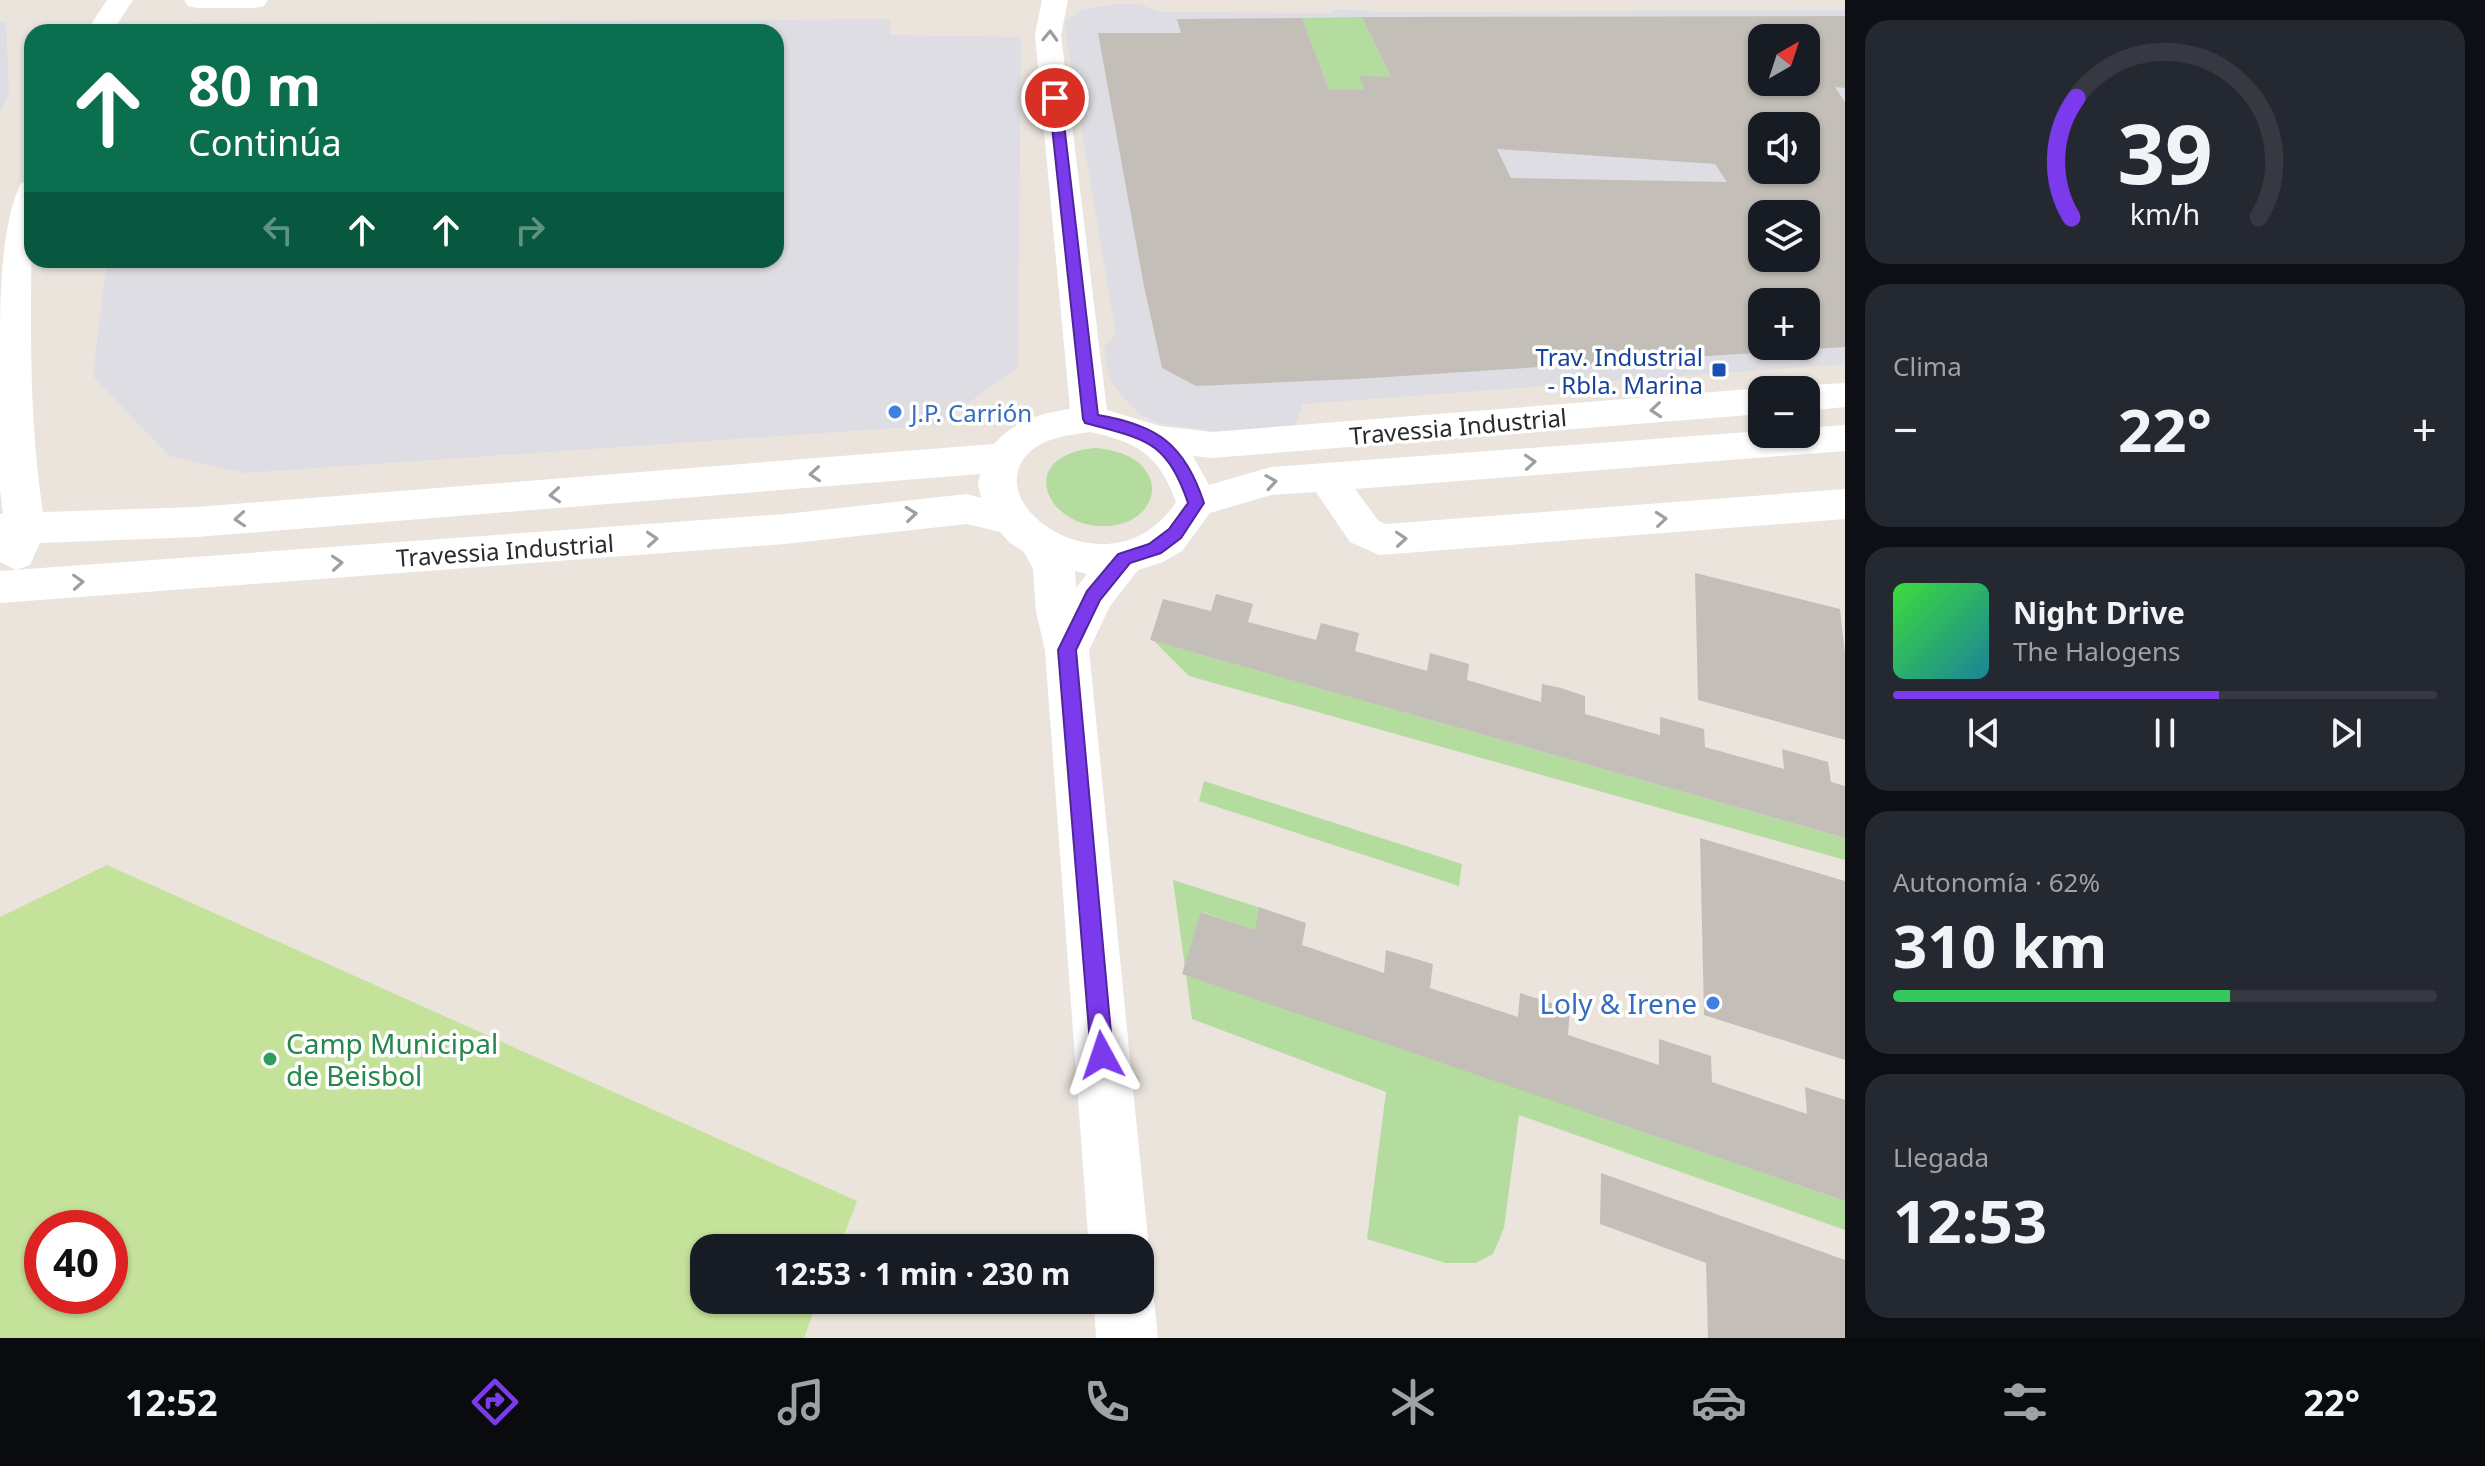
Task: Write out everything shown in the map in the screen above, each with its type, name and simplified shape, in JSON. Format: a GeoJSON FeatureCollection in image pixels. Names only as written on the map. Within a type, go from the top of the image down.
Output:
{"type":"FeatureCollection","features":[{"type":"Feature","properties":{"kind":"street"},"geometry":{"type":"LineString","coordinates":[[104,24],[120,0]]}},
{"type":"Feature","properties":{"kind":"street"},"geometry":{"type":"LineString","coordinates":[[197,0],[255,0]]}},
{"type":"Feature","properties":{"kind":"street"},"geometry":{"type":"LineString","coordinates":[[1055,0],[1048,35],[1090,419]]}},
{"type":"Feature","properties":{"kind":"street"},"geometry":{"type":"LineString","coordinates":[[3,587],[13,528],[17,471],[12,315],[24,214]]}},
{"type":"Feature","properties":{"kind":"street"},"geometry":{"type":"LineString","coordinates":[[1820,397],[1845,395]]}},
{"type":"Feature","properties":{"kind":"street","name":"Travessia Industrial"},"geometry":{"type":"LineString","coordinates":[[1154,439],[1212,445],[1748,402]]}},
{"type":"Feature","properties":{"kind":"street"},"geometry":{"type":"LineString","coordinates":[[1024,532],[1071,557],[1106,561],[1124,559],[1155,549],[1175,534],[1196,503],[1176,458],[1154,439],[1123,425],[1090,419],[1044,426],[1019,440],[1004,457],[996,480],[997,495],[1024,532],[1054,568],[1057,612],[1067,650],[1118,1234]]}},
{"type":"Feature","properties":{"kind":"street","name":"Travessia Industrial"},"geometry":{"type":"LineString","coordinates":[[1196,503],[1271,481],[1845,438]]}},
{"type":"Feature","properties":{"kind":"street"},"geometry":{"type":"LineString","coordinates":[[13,528],[197,522],[937,465],[1004,457]]}},
{"type":"Feature","properties":{"kind":"street"},"geometry":{"type":"LineString","coordinates":[[1326,477],[1364,531],[1379,540],[1845,504]]}},
{"type":"Feature","properties":{"kind":"street","name":"Travessia Industrial"},"geometry":{"type":"LineString","coordinates":[[3,587],[785,529],[967,509],[1024,532]]}},
{"type":"Feature","properties":{"kind":"street"},"geometry":{"type":"LineString","coordinates":[[1067,650],[1093,596],[1124,559]]}},
{"type":"Feature","properties":{"kind":"street"},"geometry":{"type":"LineString","coordinates":[[1125,1314],[1127,1338]]}},
{"type":"Feature","properties":{"kind":"shaded area"},"geometry":{"type":"Polygon","coordinates":[[[1116,4],[1138,4],[1161,12],[1330,13],[1335,9],[1382,12],[1845,10],[1845,364],[1303,404],[1295,427],[1218,432],[1158,423],[1139,414],[1113,385],[1107,368],[1104,346],[1116,335],[1064,23],[1082,9],[1116,4]]]}},
{"type":"Feature","properties":{"kind":"shaded area"},"geometry":{"type":"Polygon","coordinates":[[[890,19],[890,35],[1021,37],[1018,367],[938,425],[244,473],[169,456],[93,376],[106,268],[784,268],[784,24],[196,24],[890,19]]]}},
{"type":"Feature","properties":{"kind":"shaded area"},"geometry":{"type":"Polygon","coordinates":[[[0,22],[6,22],[9,94],[0,112],[0,22]]]}},
{"type":"Feature","properties":{"kind":"green space"},"geometry":{"type":"Polygon","coordinates":[[[1362,17],[1391,77],[1360,77],[1365,90],[1329,90],[1302,18],[1362,17]]]}},
{"type":"Feature","properties":{"kind":"green space"},"geometry":{"type":"Polygon","coordinates":[[[1095,448],[1116,451],[1145,469],[1152,489],[1150,499],[1138,516],[1116,525],[1093,525],[1073,519],[1058,508],[1048,494],[1046,479],[1053,465],[1069,454],[1095,448]]]}},
{"type":"Feature","properties":{"kind":"green space"},"geometry":{"type":"Polygon","coordinates":[[[1154,641],[1845,838],[1845,860],[1189,676],[1154,641]]]}},
{"type":"Feature","properties":{"kind":"green space"},"geometry":{"type":"Polygon","coordinates":[[[1204,781],[1462,864],[1459,886],[1199,801],[1204,781]]]}},
{"type":"Feature","properties":{"kind":"green space","name":"Camp Municipal de Beisbol"},"geometry":{"type":"Polygon","coordinates":[[[107,865],[857,1201],[844,1234],[690,1234],[690,1314],[813,1314],[804,1338],[0,1338],[0,917],[107,865]]]}},
{"type":"Feature","properties":{"kind":"green space"},"geometry":{"type":"Polygon","coordinates":[[[1173,880],[1261,908],[1256,931],[1203,912],[1188,974],[1845,1201],[1845,1230],[1519,1115],[1504,1228],[1493,1254],[1476,1263],[1446,1263],[1367,1239],[1386,1092],[1192,1019],[1173,880]]]}},
{"type":"Feature","properties":{"kind":"building"},"geometry":{"type":"Polygon","coordinates":[[[1845,16],[1845,88],[1835,87],[1845,102],[1845,347],[1820,349],[1820,288],[1748,288],[1748,353],[1356,379],[1196,386],[1162,368],[1098,33],[1181,33],[1177,19],[1302,18],[1329,90],[1365,90],[1359,76],[1391,77],[1362,17],[1845,16]],[[1497,149],[1511,178],[1727,182],[1715,164],[1497,149]]]}},
{"type":"Feature","properties":{"kind":"building"},"geometry":{"type":"Polygon","coordinates":[[[1695,573],[1840,609],[1845,655],[1845,740],[1698,700],[1695,573]]]}},
{"type":"Feature","properties":{"kind":"building"},"geometry":{"type":"Polygon","coordinates":[[[1216,594],[1253,604],[1248,622],[1316,640],[1321,623],[1359,633],[1355,651],[1427,671],[1430,653],[1469,664],[1467,680],[1541,702],[1542,684],[1561,688],[1585,696],[1585,714],[1660,735],[1660,717],[1704,729],[1705,747],[1784,769],[1782,749],[1828,762],[1831,782],[1845,786],[1845,838],[1150,640],[1163,599],[1211,611],[1216,594]]]}},
{"type":"Feature","properties":{"kind":"building"},"geometry":{"type":"Polygon","coordinates":[[[1700,838],[1845,881],[1845,1060],[1704,1015],[1700,838]]]}},
{"type":"Feature","properties":{"kind":"building"},"geometry":{"type":"Polygon","coordinates":[[[1259,907],[1306,923],[1302,945],[1384,973],[1386,950],[1433,964],[1430,988],[1518,1017],[1520,993],[1570,1009],[1568,1035],[1659,1065],[1659,1039],[1711,1056],[1712,1082],[1807,1114],[1805,1087],[1845,1100],[1845,1201],[1182,974],[1201,912],[1255,930],[1259,907]]]}},
{"type":"Feature","properties":{"kind":"building"},"geometry":{"type":"Polygon","coordinates":[[[1601,1173],[1845,1260],[1845,1338],[1708,1338],[1706,1263],[1600,1224],[1601,1173]]]}},
{"type":"Feature","properties":{"kind":"place","name":"Trav. Industrial - Rbla. Marina"},"geometry":{"type":"Point","coordinates":[1719,370]}},
{"type":"Feature","properties":{"kind":"place","name":"J.P. Carrión"},"geometry":{"type":"Point","coordinates":[895,412]}},
{"type":"Feature","properties":{"kind":"place","name":"Loly & Irene"},"geometry":{"type":"Point","coordinates":[1713,1003]}},
{"type":"Feature","properties":{"kind":"place","name":"Camp Municipal de Beisbol"},"geometry":{"type":"Point","coordinates":[270,1059]}},
{"type":"Feature","properties":{"kind":"route"},"geometry":{"type":"LineString","coordinates":[[1055,98],[1090,419],[1123,425],[1154,439],[1176,458],[1196,503],[1175,534],[1155,549],[1124,559],[1093,596],[1067,650],[1102,1055]]}}]}
